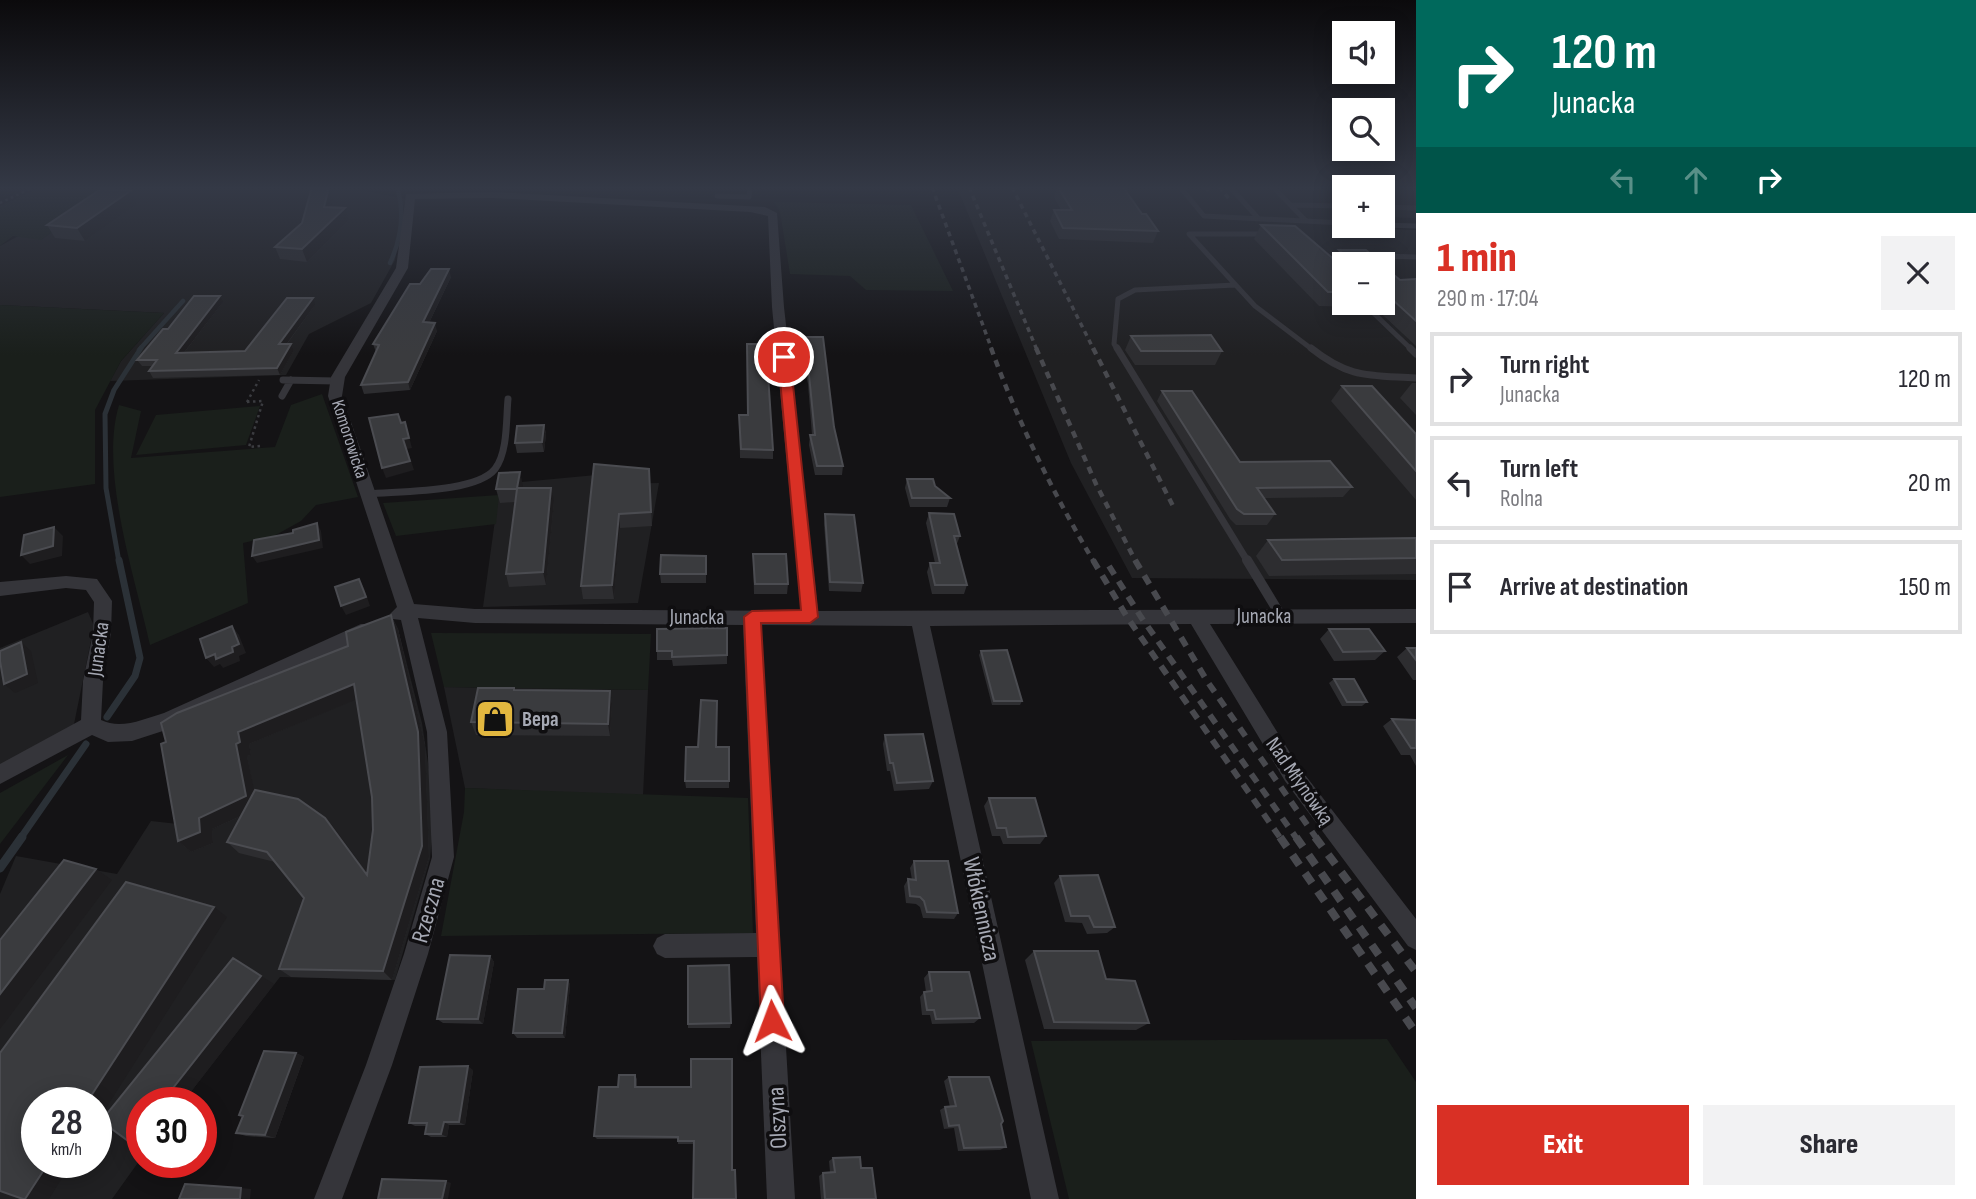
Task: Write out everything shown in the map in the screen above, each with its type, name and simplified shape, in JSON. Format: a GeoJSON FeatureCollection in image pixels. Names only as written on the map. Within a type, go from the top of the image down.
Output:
{"type":"FeatureCollection","features":[{"type":"Feature","properties":{"kind":"street","name":"Komorowicka"},"geometry":{"type":"LineString","coordinates":[[405,243],[402,268],[336,381],[335,396],[407,610]]}},
{"type":"Feature","properties":{"kind":"street","name":"Komorowicka"},"geometry":{"type":"LineString","coordinates":[[774,243],[810,617]]}},
{"type":"Feature","properties":{"kind":"street","name":"Junacka"},"geometry":{"type":"LineString","coordinates":[[0,589],[66,582],[91,584],[103,601],[102,633],[93,681],[91,725],[108,733],[132,732],[169,720],[407,610],[475,616],[920,619],[1416,617]]}},
{"type":"Feature","properties":{"kind":"street","name":"Rzeczna"},"geometry":{"type":"LineString","coordinates":[[328,1199],[379,1065],[416,954],[443,857],[437,732],[407,610]]}},
{"type":"Feature","properties":{"kind":"street","name":"Nad Młynówką"},"geometry":{"type":"LineString","coordinates":[[1195,616],[1292,774],[1416,938]]}},
{"type":"Feature","properties":{"kind":"street","name":"Olszyna"},"geometry":{"type":"LineString","coordinates":[[752,617],[781,1199]]}},
{"type":"Feature","properties":{"kind":"street","name":"Włókiennicza"},"geometry":{"type":"LineString","coordinates":[[920,619],[1045,1199]]}},
{"type":"Feature","properties":{"kind":"street"},"geometry":{"type":"LineString","coordinates":[[0,775],[91,725]]}},
{"type":"Feature","properties":{"kind":"street"},"geometry":{"type":"LineString","coordinates":[[665,946],[769,944]]}},
{"type":"Feature","properties":{"kind":"lane"},"geometry":{"type":"LineString","coordinates":[[1197,243],[1255,306],[1330,363],[1355,374],[1416,378]]}},
{"type":"Feature","properties":{"kind":"lane"},"geometry":{"type":"LineString","coordinates":[[1395,256],[1416,257]]}},
{"type":"Feature","properties":{"kind":"lane"},"geometry":{"type":"LineString","coordinates":[[1235,285],[1135,290],[1118,299],[1114,344],[1280,616]]}},
{"type":"Feature","properties":{"kind":"lane"},"geometry":{"type":"LineString","coordinates":[[1375,315],[1416,354]]}},
{"type":"Feature","properties":{"kind":"lane"},"geometry":{"type":"LineString","coordinates":[[282,396],[287,380],[336,381]]}},
{"type":"Feature","properties":{"kind":"lane"},"geometry":{"type":"LineString","coordinates":[[368,494],[458,484],[482,478],[494,471],[499,461],[508,399]]}},
{"type":"Feature","properties":{"kind":"path"},"geometry":{"type":"LineString","coordinates":[[259,380],[247,402],[272,400]]}},
{"type":"Feature","properties":{"kind":"path"},"geometry":{"type":"LineString","coordinates":[[260,446],[249,447],[263,401]]}},
{"type":"Feature","properties":{"kind":"shaded area"},"geometry":{"type":"Polygon","coordinates":[[[6,243],[398,243],[395,260],[371,303],[309,334],[286,375],[110,381],[121,361],[164,313],[0,305],[0,246],[6,243]]]}},
{"type":"Feature","properties":{"kind":"shaded area"},"geometry":{"type":"Polygon","coordinates":[[[785,243],[930,243],[953,291],[866,290],[850,276],[790,274],[785,243]]]}},
{"type":"Feature","properties":{"kind":"shaded area"},"geometry":{"type":"Polygon","coordinates":[[[980,243],[1416,243],[1416,580],[1132,578],[1071,463],[980,243]]]}},
{"type":"Feature","properties":{"kind":"shaded area"},"geometry":{"type":"Polygon","coordinates":[[[0,305],[164,313],[121,361],[95,410],[95,484],[0,497],[0,305]]]}},
{"type":"Feature","properties":{"kind":"shaded area"},"geometry":{"type":"Polygon","coordinates":[[[322,394],[358,497],[316,505],[301,521],[274,536],[243,543],[248,603],[150,645],[128,557],[116,492],[114,431],[119,405],[141,411],[131,458],[275,447],[291,405],[322,394]]]}},
{"type":"Feature","properties":{"kind":"shaded area"},"geometry":{"type":"Polygon","coordinates":[[[260,406],[246,445],[136,455],[156,415],[260,406]]]}},
{"type":"Feature","properties":{"kind":"shaded area"},"geometry":{"type":"Polygon","coordinates":[[[596,475],[597,484],[659,483],[638,603],[483,607],[500,484],[596,475]]]}},
{"type":"Feature","properties":{"kind":"shaded area"},"geometry":{"type":"Polygon","coordinates":[[[499,495],[496,524],[396,536],[383,503],[499,495]]]}},
{"type":"Feature","properties":{"kind":"shaded area"},"geometry":{"type":"Polygon","coordinates":[[[88,612],[94,626],[73,729],[0,769],[0,648],[88,612]]]}},
{"type":"Feature","properties":{"kind":"shaded area"},"geometry":{"type":"Polygon","coordinates":[[[398,629],[422,723],[432,789],[432,836],[430,859],[395,980],[280,977],[195,1087],[126,1087],[127,1178],[112,1199],[0,1199],[0,894],[16,856],[117,874],[151,821],[178,824],[167,737],[330,652],[398,629]]]}},
{"type":"Feature","properties":{"kind":"shaded area"},"geometry":{"type":"Polygon","coordinates":[[[431,633],[651,634],[648,690],[444,687],[431,633]]]}},
{"type":"Feature","properties":{"kind":"shaded area"},"geometry":{"type":"Polygon","coordinates":[[[444,687],[648,690],[643,796],[465,788],[444,687]]]}},
{"type":"Feature","properties":{"kind":"shaded area"},"geometry":{"type":"Polygon","coordinates":[[[68,755],[0,844],[0,793],[68,755]]]}},
{"type":"Feature","properties":{"kind":"shaded area"},"geometry":{"type":"Polygon","coordinates":[[[465,788],[748,798],[753,933],[441,936],[464,812],[465,788]]]}},
{"type":"Feature","properties":{"kind":"shaded area"},"geometry":{"type":"Polygon","coordinates":[[[1387,1039],[1416,1082],[1416,1199],[1069,1199],[1031,1041],[1387,1039]]]}},
{"type":"Feature","properties":{"kind":"building"},"geometry":{"type":"Polygon","coordinates":[[[280,243],[308,243],[302,249],[275,247],[280,243]]]}},
{"type":"Feature","properties":{"kind":"building"},"geometry":{"type":"Polygon","coordinates":[[[1279,243],[1315,243],[1332,258],[1332,292],[1328,292],[1279,243]]]}},
{"type":"Feature","properties":{"kind":"building"},"geometry":{"type":"Polygon","coordinates":[[[1339,250],[1368,252],[1341,252],[1339,250]]]}},
{"type":"Feature","properties":{"kind":"building"},"geometry":{"type":"Polygon","coordinates":[[[431,269],[449,269],[423,322],[435,323],[408,382],[361,385],[379,345],[373,344],[410,284],[420,284],[431,269]]]}},
{"type":"Feature","properties":{"kind":"building"},"geometry":{"type":"Polygon","coordinates":[[[1395,276],[1400,280],[1416,279],[1416,321],[1395,302],[1395,276]]]}},
{"type":"Feature","properties":{"kind":"building"},"geometry":{"type":"Polygon","coordinates":[[[194,296],[220,296],[176,353],[245,351],[287,298],[313,298],[279,344],[291,344],[277,368],[149,371],[157,360],[137,360],[163,329],[168,329],[194,296]]]}},
{"type":"Feature","properties":{"kind":"building"},"geometry":{"type":"Polygon","coordinates":[[[1211,335],[1222,351],[1141,351],[1131,336],[1211,335]]]}},
{"type":"Feature","properties":{"kind":"building"},"geometry":{"type":"Polygon","coordinates":[[[805,337],[823,337],[834,427],[843,466],[817,466],[810,435],[815,435],[809,375],[802,344],[807,344],[805,337]]]}},
{"type":"Feature","properties":{"kind":"building"},"geometry":{"type":"Polygon","coordinates":[[[747,344],[766,344],[773,450],[741,449],[739,415],[748,415],[747,344]]]}},
{"type":"Feature","properties":{"kind":"building"},"geometry":{"type":"Polygon","coordinates":[[[1342,386],[1372,386],[1416,434],[1416,471],[1342,386]]]}},
{"type":"Feature","properties":{"kind":"building"},"geometry":{"type":"Polygon","coordinates":[[[1162,391],[1192,391],[1240,462],[1330,461],[1352,487],[1257,488],[1275,514],[1244,514],[1237,509],[1162,391]]]}},
{"type":"Feature","properties":{"kind":"building"},"geometry":{"type":"Polygon","coordinates":[[[398,414],[401,423],[405,422],[409,438],[403,439],[410,461],[382,468],[369,418],[398,414]]]}},
{"type":"Feature","properties":{"kind":"building"},"geometry":{"type":"Polygon","coordinates":[[[544,425],[542,442],[515,443],[517,426],[544,425]]]}},
{"type":"Feature","properties":{"kind":"building"},"geometry":{"type":"Polygon","coordinates":[[[594,464],[649,469],[651,512],[619,514],[612,585],[581,586],[594,464]]]}},
{"type":"Feature","properties":{"kind":"building"},"geometry":{"type":"Polygon","coordinates":[[[520,472],[517,488],[551,488],[543,572],[506,574],[517,489],[496,489],[499,473],[520,472]]]}},
{"type":"Feature","properties":{"kind":"building"},"geometry":{"type":"Polygon","coordinates":[[[907,479],[933,479],[935,486],[950,498],[912,498],[907,479]]]}},
{"type":"Feature","properties":{"kind":"building"},"geometry":{"type":"Polygon","coordinates":[[[929,513],[954,514],[960,536],[954,536],[967,585],[935,585],[930,563],[940,563],[929,513]]]}},
{"type":"Feature","properties":{"kind":"building"},"geometry":{"type":"Polygon","coordinates":[[[825,514],[854,515],[863,583],[830,582],[825,514]]]}},
{"type":"Feature","properties":{"kind":"building"},"geometry":{"type":"Polygon","coordinates":[[[317,523],[319,540],[252,556],[254,540],[293,533],[293,530],[317,523]]]}},
{"type":"Feature","properties":{"kind":"building"},"geometry":{"type":"Polygon","coordinates":[[[54,527],[53,546],[21,555],[24,535],[54,527]]]}},
{"type":"Feature","properties":{"kind":"building"},"geometry":{"type":"Polygon","coordinates":[[[1416,538],[1416,558],[1282,560],[1268,540],[1416,538]]]}},
{"type":"Feature","properties":{"kind":"building"},"geometry":{"type":"Polygon","coordinates":[[[753,554],[786,554],[788,584],[755,584],[753,554]]]}},
{"type":"Feature","properties":{"kind":"building"},"geometry":{"type":"Polygon","coordinates":[[[661,555],[706,556],[706,574],[660,574],[661,555]]]}},
{"type":"Feature","properties":{"kind":"building"},"geometry":{"type":"Polygon","coordinates":[[[359,579],[366,597],[341,606],[335,587],[359,579]]]}},
{"type":"Feature","properties":{"kind":"building"},"geometry":{"type":"Polygon","coordinates":[[[391,615],[418,732],[422,846],[383,971],[279,969],[304,898],[267,852],[227,842],[255,790],[298,799],[325,818],[367,875],[373,830],[372,797],[354,684],[238,732],[240,742],[236,744],[246,796],[199,818],[200,832],[178,841],[161,744],[166,742],[161,723],[177,713],[348,646],[346,632],[391,615]]]}},
{"type":"Feature","properties":{"kind":"building"},"geometry":{"type":"Polygon","coordinates":[[[232,626],[239,644],[232,647],[233,652],[216,659],[215,654],[206,658],[200,639],[232,626]]]}},
{"type":"Feature","properties":{"kind":"building"},"geometry":{"type":"Polygon","coordinates":[[[727,628],[727,655],[672,657],[672,651],[657,651],[657,629],[727,628]]]}},
{"type":"Feature","properties":{"kind":"building"},"geometry":{"type":"Polygon","coordinates":[[[1329,629],[1369,629],[1385,651],[1343,652],[1329,629]]]}},
{"type":"Feature","properties":{"kind":"building"},"geometry":{"type":"Polygon","coordinates":[[[21,642],[27,674],[4,684],[0,651],[21,642]]]}},
{"type":"Feature","properties":{"kind":"building"},"geometry":{"type":"Polygon","coordinates":[[[1407,648],[1416,648],[1416,660],[1407,648]]]}},
{"type":"Feature","properties":{"kind":"building"},"geometry":{"type":"Polygon","coordinates":[[[1007,650],[1022,701],[994,701],[981,651],[1007,650]]]}},
{"type":"Feature","properties":{"kind":"building"},"geometry":{"type":"Polygon","coordinates":[[[1334,679],[1354,679],[1367,702],[1347,702],[1334,679]]]}},
{"type":"Feature","properties":{"kind":"building"},"geometry":{"type":"Polygon","coordinates":[[[478,688],[610,691],[608,724],[471,722],[478,688]]]}},
{"type":"Feature","properties":{"kind":"building"},"geometry":{"type":"Polygon","coordinates":[[[701,700],[717,701],[716,747],[729,747],[729,781],[685,781],[686,747],[698,747],[701,700]]]}},
{"type":"Feature","properties":{"kind":"building"},"geometry":{"type":"Polygon","coordinates":[[[1392,719],[1416,720],[1416,748],[1411,748],[1392,719]]]}},
{"type":"Feature","properties":{"kind":"building"},"geometry":{"type":"Polygon","coordinates":[[[923,734],[933,781],[897,783],[885,735],[923,734]]]}},
{"type":"Feature","properties":{"kind":"building"},"geometry":{"type":"Polygon","coordinates":[[[989,798],[1035,798],[1046,836],[1008,837],[1006,828],[997,828],[989,798]]]}},
{"type":"Feature","properties":{"kind":"building"},"geometry":{"type":"Polygon","coordinates":[[[64,860],[96,869],[0,994],[0,940],[64,860]]]}},
{"type":"Feature","properties":{"kind":"building"},"geometry":{"type":"Polygon","coordinates":[[[914,861],[948,861],[958,913],[927,912],[920,897],[910,896],[908,879],[916,880],[914,861]]]}},
{"type":"Feature","properties":{"kind":"building"},"geometry":{"type":"Polygon","coordinates":[[[1098,875],[1115,927],[1094,927],[1089,916],[1071,916],[1060,876],[1098,875]]]}},
{"type":"Feature","properties":{"kind":"building"},"geometry":{"type":"Polygon","coordinates":[[[126,882],[214,907],[97,1087],[21,1087],[21,1178],[39,1178],[25,1199],[0,1191],[0,1053],[126,882]]]}},
{"type":"Feature","properties":{"kind":"building"},"geometry":{"type":"Polygon","coordinates":[[[1034,951],[1098,951],[1106,979],[1135,981],[1149,1023],[1054,1022],[1034,951]]]}},
{"type":"Feature","properties":{"kind":"building"},"geometry":{"type":"Polygon","coordinates":[[[450,955],[490,956],[478,1019],[437,1019],[450,955]]]}},
{"type":"Feature","properties":{"kind":"building"},"geometry":{"type":"Polygon","coordinates":[[[233,958],[261,976],[174,1087],[129,1087],[233,958]]]}},
{"type":"Feature","properties":{"kind":"building"},"geometry":{"type":"Polygon","coordinates":[[[729,965],[731,1023],[688,1024],[688,966],[729,965]]]}},
{"type":"Feature","properties":{"kind":"building"},"geometry":{"type":"Polygon","coordinates":[[[929,972],[969,972],[980,1018],[936,1019],[934,1010],[927,1010],[924,992],[932,991],[929,972]]]}},
{"type":"Feature","properties":{"kind":"building"},"geometry":{"type":"Polygon","coordinates":[[[545,980],[568,980],[562,1033],[513,1033],[518,989],[544,989],[545,980]]]}},
{"type":"Feature","properties":{"kind":"building"},"geometry":{"type":"Polygon","coordinates":[[[264,1051],[296,1053],[265,1135],[236,1133],[243,1116],[239,1115],[264,1051]]]}},
{"type":"Feature","properties":{"kind":"building"},"geometry":{"type":"Polygon","coordinates":[[[691,1059],[732,1059],[732,1170],[735,1170],[736,1199],[693,1199],[694,1141],[678,1141],[678,1137],[594,1136],[599,1087],[618,1087],[619,1075],[635,1075],[635,1087],[691,1087],[691,1059]]]}},
{"type":"Feature","properties":{"kind":"building"},"geometry":{"type":"Polygon","coordinates":[[[468,1066],[459,1122],[444,1122],[441,1134],[425,1134],[427,1123],[409,1123],[420,1067],[468,1066]]]}},
{"type":"Feature","properties":{"kind":"building"},"geometry":{"type":"Polygon","coordinates":[[[949,1077],[989,1077],[1003,1121],[1001,1124],[1006,1147],[964,1148],[959,1125],[949,1126],[945,1107],[956,1106],[949,1077]]]}},
{"type":"Feature","properties":{"kind":"building"},"geometry":{"type":"Polygon","coordinates":[[[126,1090],[126,1139],[112,1129],[112,1107],[126,1090]]]}},
{"type":"Feature","properties":{"kind":"building"},"geometry":{"type":"Polygon","coordinates":[[[860,1157],[861,1168],[872,1168],[876,1199],[825,1199],[823,1173],[835,1172],[833,1158],[860,1157]]]}},
{"type":"Feature","properties":{"kind":"building"},"geometry":{"type":"Polygon","coordinates":[[[382,1179],[446,1181],[442,1199],[378,1199],[382,1179]]]}},
{"type":"Feature","properties":{"kind":"building"},"geometry":{"type":"Polygon","coordinates":[[[185,1184],[241,1188],[240,1199],[179,1199],[185,1184]]]}},
{"type":"Feature","properties":{"kind":"waterway"},"geometry":{"type":"LineString","coordinates":[[390,263],[397,243]]}},
{"type":"Feature","properties":{"kind":"waterway"},"geometry":{"type":"LineString","coordinates":[[139,350],[183,301]]}},
{"type":"Feature","properties":{"kind":"waterway"},"geometry":{"type":"LineString","coordinates":[[119,562],[106,488],[105,414],[114,390],[141,348]]}},
{"type":"Feature","properties":{"kind":"waterway"},"geometry":{"type":"LineString","coordinates":[[107,717],[135,676],[140,658],[119,560]]}},
{"type":"Feature","properties":{"kind":"waterway"},"geometry":{"type":"LineString","coordinates":[[20,839],[86,744]]}},
{"type":"Feature","properties":{"kind":"waterway"},"geometry":{"type":"LineString","coordinates":[[0,868],[22,837]]}},
{"type":"Feature","properties":{"kind":"railway"},"geometry":{"type":"LineString","coordinates":[[953,243],[992,350]]}},
{"type":"Feature","properties":{"kind":"railway"},"geometry":{"type":"LineString","coordinates":[[992,243],[1037,350]]}},
{"type":"Feature","properties":{"kind":"railway"},"geometry":{"type":"LineString","coordinates":[[1040,243],[1094,350]]}},
{"type":"Feature","properties":{"kind":"railway"},"geometry":{"type":"LineString","coordinates":[[991,348],[1038,458],[1094,562]]}},
{"type":"Feature","properties":{"kind":"railway"},"geometry":{"type":"LineString","coordinates":[[1036,348],[1096,484],[1136,562]]}},
{"type":"Feature","properties":{"kind":"railway"},"geometry":{"type":"LineString","coordinates":[[1093,348],[1175,510]]}},
{"type":"Feature","properties":{"kind":"railway"},"geometry":{"type":"LineString","coordinates":[[1093,560],[1127,617],[1281,839]]}},
{"type":"Feature","properties":{"kind":"railway"},"geometry":{"type":"LineString","coordinates":[[1135,560],[1207,681],[1317,839]]}},
{"type":"Feature","properties":{"kind":"railway"},"geometry":{"type":"LineString","coordinates":[[1109,566],[1141,617],[1297,839]]}},
{"type":"Feature","properties":{"kind":"railway"},"geometry":{"type":"LineString","coordinates":[[1280,837],[1416,1033]]}},
{"type":"Feature","properties":{"kind":"railway"},"geometry":{"type":"LineString","coordinates":[[1296,837],[1416,1008]]}},
{"type":"Feature","properties":{"kind":"railway"},"geometry":{"type":"LineString","coordinates":[[1315,837],[1416,972]]}},
{"type":"Feature","properties":{"kind":"place","name":"Bepa"},"geometry":{"type":"Point","coordinates":[495,719]}},
{"type":"Feature","properties":{"kind":"route"},"geometry":{"type":"LineString","coordinates":[[772,1021],[752,617],[810,617],[784,357]]}}]}
